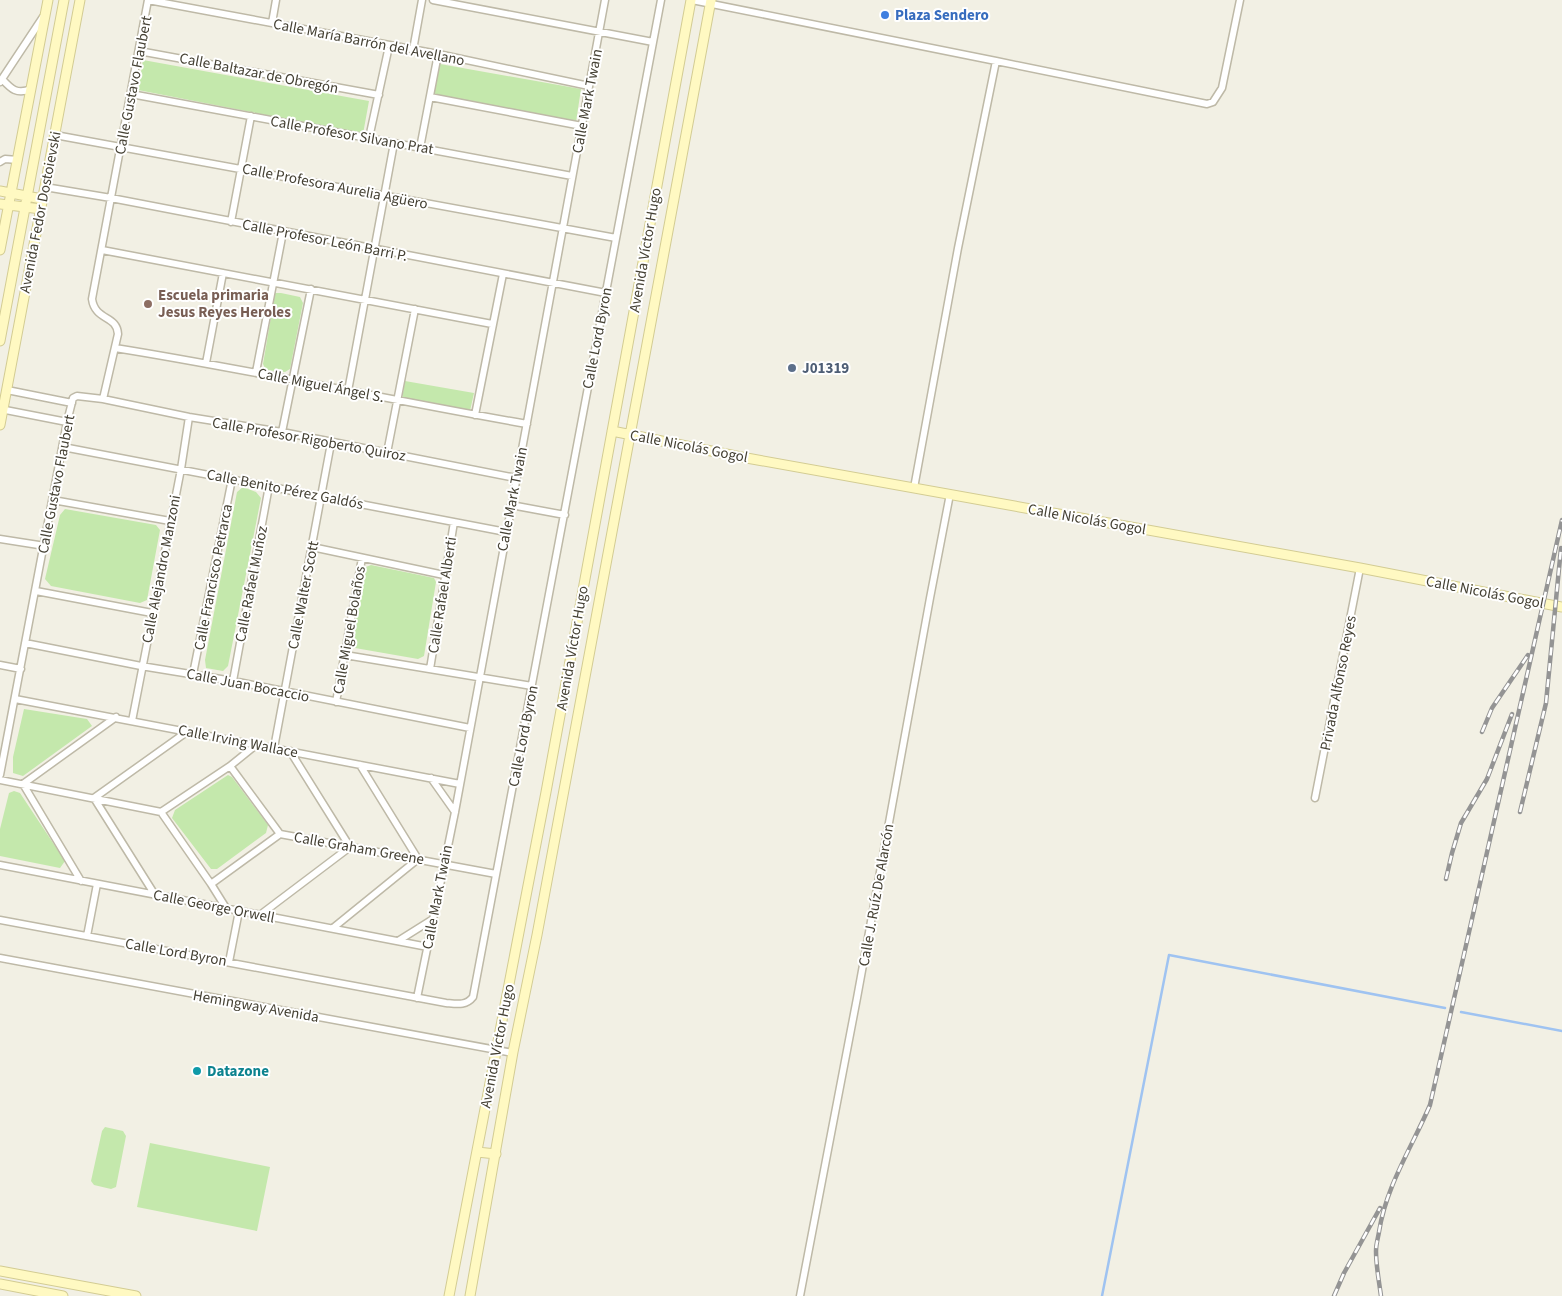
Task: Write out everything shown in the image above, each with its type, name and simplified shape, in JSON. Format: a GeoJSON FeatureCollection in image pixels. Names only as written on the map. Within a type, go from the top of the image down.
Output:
{"type":"FeatureCollection","features":[{"type":"Feature","properties":{"kind":"street"},"geometry":{"type":"LineString","coordinates":[[0,250],[5,205],[11,194],[48,0]]}},
{"type":"Feature","properties":{"kind":"street","name":"Avenida Fedor Dostoievski"},"geometry":{"type":"LineString","coordinates":[[0,341],[64,0]]}},
{"type":"Feature","properties":{"kind":"street","name":"Avenida Fedor Dostoievski"},"geometry":{"type":"LineString","coordinates":[[0,425],[1,409],[7,390],[80,0]]}},
{"type":"Feature","properties":{"kind":"street","name":"Calle María Barrón del Avellano"},"geometry":{"type":"LineString","coordinates":[[148,0],[438,54],[589,86]]}},
{"type":"Feature","properties":{"kind":"street","name":"Calle Gustavo Flaubert"},"geometry":{"type":"LineString","coordinates":[[0,775],[73,398],[77,396],[104,399],[115,348],[118,328],[114,323],[96,312],[92,299],[148,0]]}},
{"type":"Feature","properties":{"kind":"street"},"geometry":{"type":"LineString","coordinates":[[272,23],[276,0]]}},
{"type":"Feature","properties":{"kind":"street"},"geometry":{"type":"LineString","coordinates":[[414,50],[422,0]]}},
{"type":"Feature","properties":{"kind":"street"},"geometry":{"type":"LineString","coordinates":[[433,0],[653,42]]}},
{"type":"Feature","properties":{"kind":"street","name":"Calle Mark Twain"},"geometry":{"type":"LineString","coordinates":[[417,998],[455,812],[605,0]]}},
{"type":"Feature","properties":{"kind":"street","name":"Calle Lord Byron"},"geometry":{"type":"LineString","coordinates":[[0,920],[417,998],[461,1005],[470,1002],[473,997],[661,0]]}},
{"type":"Feature","properties":{"kind":"street"},"geometry":{"type":"LineString","coordinates":[[692,0],[711,2],[1207,104],[1213,102],[1222,88],[1240,0]]}},
{"type":"Feature","properties":{"kind":"street","name":"Avenida Víctor Hugo"},"geometry":{"type":"LineString","coordinates":[[449,1296],[692,0]]}},
{"type":"Feature","properties":{"kind":"street","name":"Avenida Víctor Hugo"},"geometry":{"type":"LineString","coordinates":[[470,1296],[513,1053],[537,935],[711,2]]}},
{"type":"Feature","properties":{"kind":"street"},"geometry":{"type":"LineString","coordinates":[[31,89],[17,92],[10,89],[1,80],[45,14]]}},
{"type":"Feature","properties":{"kind":"street"},"geometry":{"type":"LineString","coordinates":[[369,138],[389,46]]}},
{"type":"Feature","properties":{"kind":"street","name":"Calle Baltazar de Obregón"},"geometry":{"type":"LineString","coordinates":[[139,51],[378,95]]}},
{"type":"Feature","properties":{"kind":"street"},"geometry":{"type":"LineString","coordinates":[[420,148],[438,54]]}},
{"type":"Feature","properties":{"kind":"street"},"geometry":{"type":"LineString","coordinates":[[914,488],[958,248],[996,61]]}},
{"type":"Feature","properties":{"kind":"street","name":"Calle Profesor Silvano Prat"},"geometry":{"type":"LineString","coordinates":[[131,94],[572,176]]}},
{"type":"Feature","properties":{"kind":"street"},"geometry":{"type":"LineString","coordinates":[[430,97],[582,126]]}},
{"type":"Feature","properties":{"kind":"street"},"geometry":{"type":"LineString","coordinates":[[232,222],[251,116]]}},
{"type":"Feature","properties":{"kind":"street","name":"Calle Profesora Aurelia Agüero"},"geometry":{"type":"LineString","coordinates":[[54,135],[616,238]]}},
{"type":"Feature","properties":{"kind":"street"},"geometry":{"type":"LineString","coordinates":[[348,391],[394,143]]}},
{"type":"Feature","properties":{"kind":"street"},"geometry":{"type":"LineString","coordinates":[[0,162],[5,159],[18,160]]}},
{"type":"Feature","properties":{"kind":"street","name":"Calle Profesor León Barri P."},"geometry":{"type":"LineString","coordinates":[[45,187],[606,293]]}},
{"type":"Feature","properties":{"kind":"street"},"geometry":{"type":"LineString","coordinates":[[0,191],[42,200]]}},
{"type":"Feature","properties":{"kind":"street"},"geometry":{"type":"LineString","coordinates":[[5,205],[41,209]]}},
{"type":"Feature","properties":{"kind":"street"},"geometry":{"type":"LineString","coordinates":[[256,372],[282,232]]}},
{"type":"Feature","properties":{"kind":"street"},"geometry":{"type":"LineString","coordinates":[[102,250],[492,324]]}},
{"type":"Feature","properties":{"kind":"street"},"geometry":{"type":"LineString","coordinates":[[206,363],[223,273]]}},
{"type":"Feature","properties":{"kind":"street"},"geometry":{"type":"LineString","coordinates":[[475,415],[503,274]]}},
{"type":"Feature","properties":{"kind":"street"},"geometry":{"type":"LineString","coordinates":[[282,432],[311,289]]}},
{"type":"Feature","properties":{"kind":"street"},"geometry":{"type":"LineString","coordinates":[[387,453],[415,309]]}},
{"type":"Feature","properties":{"kind":"street","name":"Calle Miguel Ángel S."},"geometry":{"type":"LineString","coordinates":[[115,348],[256,372],[526,424]]}},
{"type":"Feature","properties":{"kind":"street"},"geometry":{"type":"LineString","coordinates":[[7,390],[72,403]]}},
{"type":"Feature","properties":{"kind":"street","name":"Calle Profesor Rigoberto Quiroz"},"geometry":{"type":"LineString","coordinates":[[104,399],[189,417],[282,432],[516,478]]}},
{"type":"Feature","properties":{"kind":"street"},"geometry":{"type":"LineString","coordinates":[[1,409],[67,422]]}},
{"type":"Feature","properties":{"kind":"street","name":"Calle Alejandro Manzoni"},"geometry":{"type":"LineString","coordinates":[[132,721],[141,666],[181,469],[189,417]]}},
{"type":"Feature","properties":{"kind":"street","name":"Calle Nicolás Gogol"},"geometry":{"type":"LineString","coordinates":[[612,430],[914,488],[1360,568],[1562,607]]}},
{"type":"Feature","properties":{"kind":"street","name":"Calle Walter Scott"},"geometry":{"type":"LineString","coordinates":[[274,748],[331,443]]}},
{"type":"Feature","properties":{"kind":"street","name":"Calle Benito Pérez Galdós"},"geometry":{"type":"LineString","coordinates":[[63,446],[506,532]]}},
{"type":"Feature","properties":{"kind":"street","name":"Calle Francisco Petrarca"},"geometry":{"type":"LineString","coordinates":[[193,674],[232,479]]}},
{"type":"Feature","properties":{"kind":"street","name":"Calle Rafael Muñoz"},"geometry":{"type":"LineString","coordinates":[[233,681],[269,486]]}},
{"type":"Feature","properties":{"kind":"street","name":"Calle J. Ruíz De Alarcón"},"geometry":{"type":"LineString","coordinates":[[800,1296],[950,494]]}},
{"type":"Feature","properties":{"kind":"street"},"geometry":{"type":"LineString","coordinates":[[53,500],[170,521]]}},
{"type":"Feature","properties":{"kind":"street"},"geometry":{"type":"LineString","coordinates":[[511,505],[564,515]]}},
{"type":"Feature","properties":{"kind":"street","name":"Calle Rafael Alberti"},"geometry":{"type":"LineString","coordinates":[[430,669],[454,522]]}},
{"type":"Feature","properties":{"kind":"street"},"geometry":{"type":"LineString","coordinates":[[0,539],[45,546]]}},
{"type":"Feature","properties":{"kind":"street"},"geometry":{"type":"LineString","coordinates":[[312,547],[444,575]]}},
{"type":"Feature","properties":{"kind":"street","name":"Calle Miguel Bolaños"},"geometry":{"type":"LineString","coordinates":[[336,702],[362,558]]}},
{"type":"Feature","properties":{"kind":"street","name":"Privada Alfonso Reyes"},"geometry":{"type":"LineString","coordinates":[[1315,798],[1360,568]]}},
{"type":"Feature","properties":{"kind":"street"},"geometry":{"type":"LineString","coordinates":[[36,591],[152,613]]}},
{"type":"Feature","properties":{"kind":"street","name":"Calle Juan Bocaccio"},"geometry":{"type":"LineString","coordinates":[[25,642],[141,666],[233,681],[470,728]]}},
{"type":"Feature","properties":{"kind":"street"},"geometry":{"type":"LineString","coordinates":[[345,654],[532,686]]}},
{"type":"Feature","properties":{"kind":"street"},"geometry":{"type":"LineString","coordinates":[[0,665],[21,669]]}},
{"type":"Feature","properties":{"kind":"street","name":"Calle Irving Wallace"},"geometry":{"type":"LineString","coordinates":[[15,699],[460,784]]}},
{"type":"Feature","properties":{"kind":"street"},"geometry":{"type":"LineString","coordinates":[[23,784],[116,717]]}},
{"type":"Feature","properties":{"kind":"street"},"geometry":{"type":"LineString","coordinates":[[94,798],[188,731]]}},
{"type":"Feature","properties":{"kind":"street"},"geometry":{"type":"LineString","coordinates":[[161,812],[230,766],[256,744]]}},
{"type":"Feature","properties":{"kind":"street"},"geometry":{"type":"LineString","coordinates":[[260,914],[350,847],[290,751]]}},
{"type":"Feature","properties":{"kind":"street"},"geometry":{"type":"LineString","coordinates":[[333,928],[418,859],[360,764]]}},
{"type":"Feature","properties":{"kind":"street","name":"Calle Graham Greene"},"geometry":{"type":"LineString","coordinates":[[230,766],[280,834],[496,874]]}},
{"type":"Feature","properties":{"kind":"street"},"geometry":{"type":"LineString","coordinates":[[431,778],[455,812]]}},
{"type":"Feature","properties":{"kind":"street"},"geometry":{"type":"LineString","coordinates":[[0,780],[161,812],[226,908]]}},
{"type":"Feature","properties":{"kind":"street"},"geometry":{"type":"LineString","coordinates":[[23,784],[81,880]]}},
{"type":"Feature","properties":{"kind":"street"},"geometry":{"type":"LineString","coordinates":[[94,798],[155,895]]}},
{"type":"Feature","properties":{"kind":"street","name":"Calle Graham Greene"},"geometry":{"type":"LineString","coordinates":[[211,884],[280,834]]}},
{"type":"Feature","properties":{"kind":"street","name":"Calle George Orwell"},"geometry":{"type":"LineString","coordinates":[[0,865],[428,947]]}},
{"type":"Feature","properties":{"kind":"street"},"geometry":{"type":"LineString","coordinates":[[87,936],[97,884]]}},
{"type":"Feature","properties":{"kind":"street"},"geometry":{"type":"LineString","coordinates":[[230,962],[239,911]]}},
{"type":"Feature","properties":{"kind":"street"},"geometry":{"type":"LineString","coordinates":[[398,941],[433,919]]}},
{"type":"Feature","properties":{"kind":"street","name":"Hemingway Avenida"},"geometry":{"type":"LineString","coordinates":[[0,958],[513,1053]]}},
{"type":"Feature","properties":{"kind":"street"},"geometry":{"type":"LineString","coordinates":[[476,1152],[496,1154]]}},
{"type":"Feature","properties":{"kind":"street"},"geometry":{"type":"LineString","coordinates":[[0,1271],[136,1296]]}},
{"type":"Feature","properties":{"kind":"street"},"geometry":{"type":"LineString","coordinates":[[0,1284],[63,1296]]}},
{"type":"Feature","properties":{"kind":"green space"},"geometry":{"type":"Polygon","coordinates":[[[143,60],[369,101],[363,134],[138,90],[143,60]]]}},
{"type":"Feature","properties":{"kind":"green space"},"geometry":{"type":"Polygon","coordinates":[[[440,64],[581,89],[576,122],[433,95],[440,64]]]}},
{"type":"Feature","properties":{"kind":"green space"},"geometry":{"type":"Polygon","coordinates":[[[275,293],[300,297],[303,303],[290,369],[285,372],[266,370],[263,364],[275,293]]]}},
{"type":"Feature","properties":{"kind":"green space"},"geometry":{"type":"Polygon","coordinates":[[[405,381],[474,393],[470,411],[402,399],[405,381]]]}},
{"type":"Feature","properties":{"kind":"green space"},"geometry":{"type":"Polygon","coordinates":[[[243,487],[256,492],[261,498],[228,666],[223,671],[206,668],[205,660],[237,492],[243,487]]]}},
{"type":"Feature","properties":{"kind":"green space"},"geometry":{"type":"Polygon","coordinates":[[[65,509],[156,525],[160,530],[147,600],[140,603],[51,586],[45,579],[60,515],[65,509]]]}},
{"type":"Feature","properties":{"kind":"green space"},"geometry":{"type":"Polygon","coordinates":[[[371,565],[434,578],[436,582],[424,656],[418,659],[355,648],[352,638],[366,567],[371,565]]]}},
{"type":"Feature","properties":{"kind":"green space"},"geometry":{"type":"Polygon","coordinates":[[[24,709],[87,719],[92,726],[23,776],[13,773],[13,757],[24,709]]]}},
{"type":"Feature","properties":{"kind":"green space"},"geometry":{"type":"Polygon","coordinates":[[[228,775],[232,777],[268,825],[266,833],[217,869],[211,869],[172,818],[175,810],[228,775]]]}},
{"type":"Feature","properties":{"kind":"green space"},"geometry":{"type":"Polygon","coordinates":[[[14,791],[20,793],[65,861],[60,868],[0,856],[0,829],[9,793],[14,791]]]}},
{"type":"Feature","properties":{"kind":"green space"},"geometry":{"type":"Polygon","coordinates":[[[105,1127],[123,1131],[126,1136],[116,1187],[111,1189],[94,1185],[91,1181],[102,1131],[105,1127]]]}},
{"type":"Feature","properties":{"kind":"green space"},"geometry":{"type":"Polygon","coordinates":[[[150,1143],[270,1167],[257,1231],[137,1207],[150,1143]]]}},
{"type":"Feature","properties":{"kind":"waterway"},"geometry":{"type":"LineString","coordinates":[[1102,1296],[1169,955],[1445,1008]]}},
{"type":"Feature","properties":{"kind":"waterway"},"geometry":{"type":"LineString","coordinates":[[1461,1012],[1562,1031]]}},
{"type":"Feature","properties":{"kind":"railway"},"geometry":{"type":"LineString","coordinates":[[1381,1296],[1376,1251],[1382,1215],[1393,1183],[1430,1105],[1562,520]]}},
{"type":"Feature","properties":{"kind":"railway"},"geometry":{"type":"LineString","coordinates":[[1520,812],[1546,703],[1561,548]]}},
{"type":"Feature","properties":{"kind":"railway"},"geometry":{"type":"LineString","coordinates":[[1482,732],[1492,708],[1528,655]]}},
{"type":"Feature","properties":{"kind":"railway"},"geometry":{"type":"LineString","coordinates":[[1446,879],[1461,823],[1487,779],[1512,714]]}},
{"type":"Feature","properties":{"kind":"railway"},"geometry":{"type":"LineString","coordinates":[[1334,1296],[1344,1273],[1380,1208]]}},
{"type":"Feature","properties":{"kind":"place","name":"Plaza Sendero"},"geometry":{"type":"Point","coordinates":[885,15]}},
{"type":"Feature","properties":{"kind":"place","name":"Escuela primaria Jesus Reyes Heroles"},"geometry":{"type":"Point","coordinates":[148,304]}},
{"type":"Feature","properties":{"kind":"place","name":"J01319"},"geometry":{"type":"Point","coordinates":[792,368]}},
{"type":"Feature","properties":{"kind":"place","name":"Datazone"},"geometry":{"type":"Point","coordinates":[197,1071]}}]}
